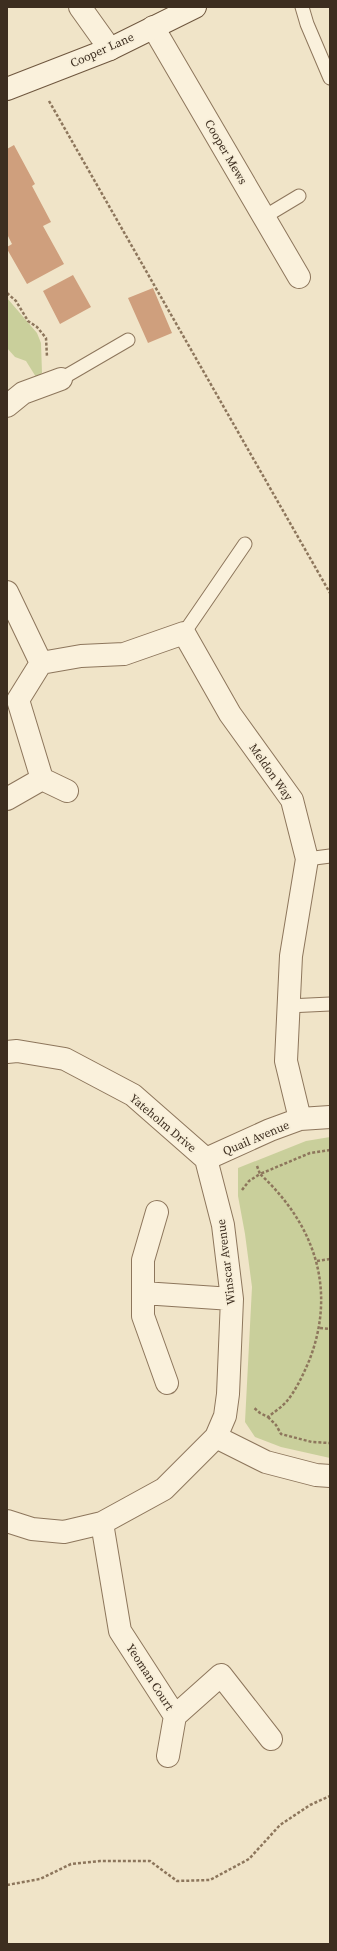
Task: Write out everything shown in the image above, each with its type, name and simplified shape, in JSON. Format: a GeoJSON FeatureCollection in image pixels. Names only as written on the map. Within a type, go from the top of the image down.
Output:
{"type":"FeatureCollection","features":[{"type":"Feature","properties":{"kind":"street"},"geometry":{"type":"LineString","coordinates":[[80,7],[110,49]]}},
{"type":"Feature","properties":{"kind":"street","name":"Cooper Lane"},"geometry":{"type":"LineString","coordinates":[[7,89],[110,49],[153,26],[195,7]]}},
{"type":"Feature","properties":{"kind":"street","name":"Cooper Mews"},"geometry":{"type":"LineString","coordinates":[[153,26],[299,277]]}},
{"type":"Feature","properties":{"kind":"street"},"geometry":{"type":"LineString","coordinates":[[7,406],[23,393],[55,382]]}},
{"type":"Feature","properties":{"kind":"street"},"geometry":{"type":"LineString","coordinates":[[7,592],[41,663]]}},
{"type":"Feature","properties":{"kind":"street"},"geometry":{"type":"LineString","coordinates":[[67,791],[42,778],[13,699],[41,663],[81,656],[124,654],[184,632]]}},
{"type":"Feature","properties":{"kind":"street","name":"Meldon Way"},"geometry":{"type":"LineString","coordinates":[[184,632],[230,714],[292,800],[307,859],[291,956],[286,1060],[300,1120]]}},
{"type":"Feature","properties":{"kind":"street"},"geometry":{"type":"LineString","coordinates":[[7,799],[42,778]]}},
{"type":"Feature","properties":{"kind":"street","name":"Yateholm Drive"},"geometry":{"type":"LineString","coordinates":[[7,1052],[16,1051],[65,1059],[133,1095],[206,1159]]}},
{"type":"Feature","properties":{"kind":"street","name":"Quail Avenue"},"geometry":{"type":"LineString","coordinates":[[206,1159],[270,1130],[300,1120],[330,1117]]}},
{"type":"Feature","properties":{"kind":"street","name":"Winscar Avenue"},"geometry":{"type":"LineString","coordinates":[[7,1521],[32,1530],[64,1532],[102,1523],[164,1489],[216,1437],[225,1416],[228,1394],[232,1299],[223,1225],[206,1159]]}},
{"type":"Feature","properties":{"kind":"street"},"geometry":{"type":"LineString","coordinates":[[157,1212],[143,1260],[143,1316],[167,1383]]}},
{"type":"Feature","properties":{"kind":"street"},"geometry":{"type":"LineString","coordinates":[[143,1293],[232,1299]]}},
{"type":"Feature","properties":{"kind":"street"},"geometry":{"type":"LineString","coordinates":[[216,1437],[266,1462],[316,1475],[330,1476]]}},
{"type":"Feature","properties":{"kind":"street","name":"Yeoman Court"},"geometry":{"type":"LineString","coordinates":[[102,1523],[120,1631],[175,1716],[221,1675],[271,1739]]}},
{"type":"Feature","properties":{"kind":"street"},"geometry":{"type":"LineString","coordinates":[[168,1756],[175,1716]]}},
{"type":"Feature","properties":{"kind":"lane"},"geometry":{"type":"LineString","coordinates":[[302,7],[307,24],[330,78]]}},
{"type":"Feature","properties":{"kind":"lane"},"geometry":{"type":"LineString","coordinates":[[264,217],[299,196]]}},
{"type":"Feature","properties":{"kind":"lane"},"geometry":{"type":"LineString","coordinates":[[55,382],[128,340]]}},
{"type":"Feature","properties":{"kind":"lane"},"geometry":{"type":"LineString","coordinates":[[184,632],[245,544]]}},
{"type":"Feature","properties":{"kind":"lane"},"geometry":{"type":"LineString","coordinates":[[307,859],[330,856]]}},
{"type":"Feature","properties":{"kind":"lane"},"geometry":{"type":"LineString","coordinates":[[288,1006],[330,1004]]}},
{"type":"Feature","properties":{"kind":"path"},"geometry":{"type":"LineString","coordinates":[[35,78],[330,592]]}},
{"type":"Feature","properties":{"kind":"path"},"geometry":{"type":"LineString","coordinates":[[7,292],[16,300],[28,321],[37,327],[46,338],[55,382]]}},
{"type":"Feature","properties":{"kind":"path"},"geometry":{"type":"LineString","coordinates":[[220,1213],[249,1181],[260,1174],[310,1153],[330,1150]]}},
{"type":"Feature","properties":{"kind":"path"},"geometry":{"type":"LineString","coordinates":[[260,1174],[277,1190],[300,1222],[317,1261],[323,1303],[318,1340],[303,1374],[286,1401],[268,1417]]}},
{"type":"Feature","properties":{"kind":"path"},"geometry":{"type":"LineString","coordinates":[[317,1261],[330,1259]]}},
{"type":"Feature","properties":{"kind":"path"},"geometry":{"type":"LineString","coordinates":[[320,1328],[330,1329]]}},
{"type":"Feature","properties":{"kind":"path"},"geometry":{"type":"LineString","coordinates":[[228,1394],[245,1399],[260,1413],[268,1417],[282,1434],[312,1442],[330,1443]]}},
{"type":"Feature","properties":{"kind":"path"},"geometry":{"type":"LineString","coordinates":[[7,1885],[40,1878],[71,1864],[100,1861],[150,1860],[177,1881],[210,1880],[249,1859],[280,1825],[310,1805],[330,1796]]}},
{"type":"Feature","properties":{"kind":"green space"},"geometry":{"type":"Polygon","coordinates":[[[7,298],[37,333],[41,343],[42,373],[36,377],[26,361],[15,357],[7,348],[7,298]]]}},
{"type":"Feature","properties":{"kind":"green space"},"geometry":{"type":"Polygon","coordinates":[[[330,1137],[330,1458],[281,1447],[255,1437],[245,1422],[252,1287],[238,1196],[238,1168],[306,1141],[330,1137]]]}},
{"type":"Feature","properties":{"kind":"building"},"geometry":{"type":"Polygon","coordinates":[[[14,145],[35,184],[32,186],[51,222],[43,226],[64,264],[27,284],[7,249],[7,247],[12,244],[7,234],[7,149],[14,145]]]}},
{"type":"Feature","properties":{"kind":"building"},"geometry":{"type":"Polygon","coordinates":[[[73,275],[91,307],[60,324],[43,291],[73,275]]]}},
{"type":"Feature","properties":{"kind":"building"},"geometry":{"type":"Polygon","coordinates":[[[153,288],[172,333],[148,343],[128,298],[153,288]]]}}]}
